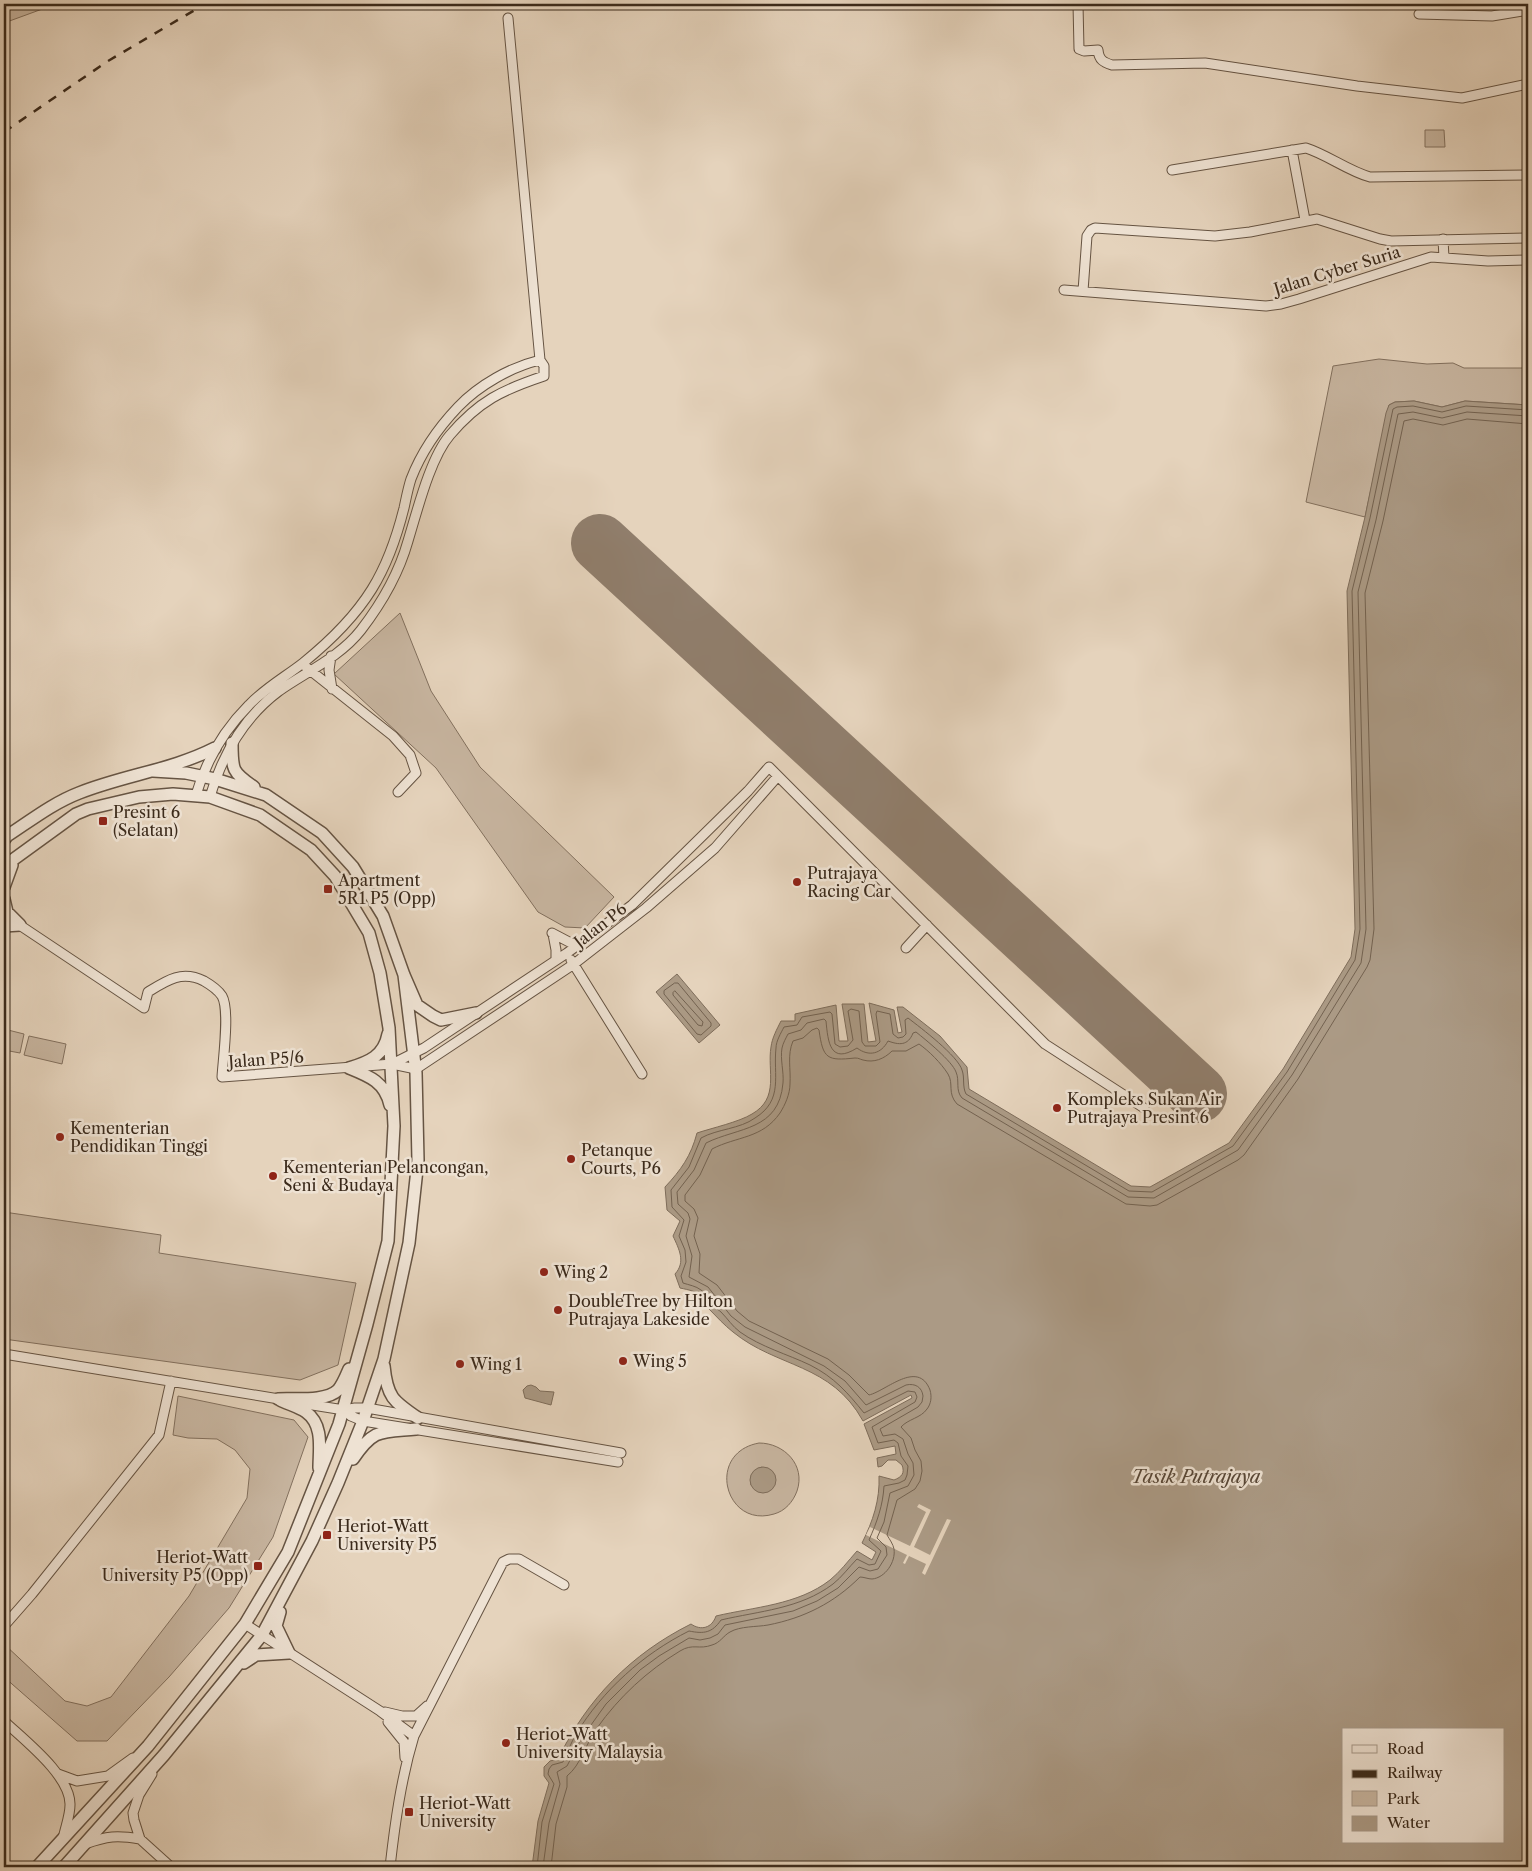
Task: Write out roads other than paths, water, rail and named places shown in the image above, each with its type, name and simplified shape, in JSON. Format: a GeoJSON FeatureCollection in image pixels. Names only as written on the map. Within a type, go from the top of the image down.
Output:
{"type":"FeatureCollection","features":[{"type":"Feature","properties":{"kind":"street"},"geometry":{"type":"LineString","coordinates":[[1078,4],[1079,48],[1084,51],[1098,50],[1098,56],[1101,60],[1112,65],[1205,63],[1357,86],[1462,98],[1528,84]]}},
{"type":"Feature","properties":{"kind":"street"},"geometry":{"type":"LineString","coordinates":[[1419,14],[1492,16],[1528,10]]}},
{"type":"Feature","properties":{"kind":"street"},"geometry":{"type":"LineString","coordinates":[[210,797],[215,778],[232,744],[257,709],[278,691],[343,648],[360,631],[379,604],[397,571],[435,462],[447,438],[467,416],[495,395],[544,376],[544,366],[540,360],[508,18]]}},
{"type":"Feature","properties":{"kind":"street"},"geometry":{"type":"LineString","coordinates":[[1172,170],[1306,148],[1370,177],[1528,175]]}},
{"type":"Feature","properties":{"kind":"street"},"geometry":{"type":"LineString","coordinates":[[1292,150],[1305,220]]}},
{"type":"Feature","properties":{"kind":"street"},"geometry":{"type":"LineString","coordinates":[[1083,291],[1087,236],[1091,230],[1096,228],[1215,236],[1250,232],[1317,219],[1391,241],[1528,238]]}},
{"type":"Feature","properties":{"kind":"street"},"geometry":{"type":"LineString","coordinates":[[1443,239],[1444,258]]}},
{"type":"Feature","properties":{"kind":"street","name":"Jalan Cyber Suria"},"geometry":{"type":"LineString","coordinates":[[1064,290],[1266,306],[1299,300],[1431,257],[1488,261],[1528,260]]}},
{"type":"Feature","properties":{"kind":"street"},"geometry":{"type":"LineString","coordinates":[[196,795],[202,776],[215,748],[248,705],[272,684],[302,664],[348,622],[373,589],[390,552],[411,480],[440,428],[459,406],[483,386],[528,363],[540,360]]}},
{"type":"Feature","properties":{"kind":"street"},"geometry":{"type":"LineString","coordinates":[[331,656],[329,670],[332,689]]}},
{"type":"Feature","properties":{"kind":"street"},"geometry":{"type":"LineString","coordinates":[[302,664],[393,736],[410,755],[416,774],[398,792]]}},
{"type":"Feature","properties":{"kind":"street"},"geometry":{"type":"LineString","coordinates":[[232,744],[233,768],[238,776],[322,833],[353,867],[384,916],[404,975],[417,1005],[440,1020],[476,1013]]}},
{"type":"Feature","properties":{"kind":"street"},"geometry":{"type":"LineString","coordinates":[[5,838],[62,800],[82,792],[197,757],[215,748]]}},
{"type":"Feature","properties":{"kind":"street","name":"Jalan P6"},"geometry":{"type":"LineString","coordinates":[[392,1064],[414,1054],[567,953],[632,905],[748,791],[769,767],[778,776],[715,848],[646,908],[574,964],[416,1069]]}},
{"type":"Feature","properties":{"kind":"street"},"geometry":{"type":"LineString","coordinates":[[153,771],[215,778],[266,795]]}},
{"type":"Feature","properties":{"kind":"street"},"geometry":{"type":"LineString","coordinates":[[778,776],[1045,1044],[1144,1108]]}},
{"type":"Feature","properties":{"kind":"street"},"geometry":{"type":"LineString","coordinates":[[4,872],[14,859],[76,814],[88,809],[139,797],[173,794],[196,795],[210,797],[260,814],[311,850],[335,876],[369,933],[380,973],[389,1028],[392,1064],[394,1126],[388,1241],[344,1410],[319,1478],[288,1552],[245,1624],[148,1746],[37,1867]]}},
{"type":"Feature","properties":{"kind":"street"},"geometry":{"type":"LineString","coordinates":[[4,887],[14,859]]}},
{"type":"Feature","properties":{"kind":"street"},"geometry":{"type":"LineString","coordinates":[[4,899],[7,912],[20,925]]}},
{"type":"Feature","properties":{"kind":"street","name":"Jalan P5/6"},"geometry":{"type":"LineString","coordinates":[[4,914],[144,1008],[148,992],[181,976],[197,978],[210,984],[222,997],[226,1020],[222,1077],[392,1064]]}},
{"type":"Feature","properties":{"kind":"street"},"geometry":{"type":"LineString","coordinates":[[4,926],[20,925]]}},
{"type":"Feature","properties":{"kind":"street"},"geometry":{"type":"LineString","coordinates":[[906,948],[927,925]]}},
{"type":"Feature","properties":{"kind":"street"},"geometry":{"type":"LineString","coordinates":[[556,960],[552,933],[571,944],[578,944]]}},
{"type":"Feature","properties":{"kind":"street"},"geometry":{"type":"LineString","coordinates":[[567,953],[642,1074]]}},
{"type":"Feature","properties":{"kind":"street"},"geometry":{"type":"LineString","coordinates":[[64,1867],[164,1755],[262,1635],[312,1541],[363,1421],[384,1359],[409,1243],[418,1160],[416,1069],[404,975]]}},
{"type":"Feature","properties":{"kind":"street"},"geometry":{"type":"LineString","coordinates":[[349,1068],[371,1061],[380,1053],[387,1041],[389,1028]]}},
{"type":"Feature","properties":{"kind":"street"},"geometry":{"type":"LineString","coordinates":[[392,1064],[416,1069]]}},
{"type":"Feature","properties":{"kind":"street"},"geometry":{"type":"LineString","coordinates":[[349,1068],[372,1078],[383,1087],[388,1096],[394,1126]]}},
{"type":"Feature","properties":{"kind":"street"},"geometry":{"type":"LineString","coordinates":[[278,1399],[332,1395],[339,1389],[367,1324]]}},
{"type":"Feature","properties":{"kind":"street"},"geometry":{"type":"LineString","coordinates":[[4,1354],[344,1410],[367,1408],[417,1423],[620,1457]]}},
{"type":"Feature","properties":{"kind":"street"},"geometry":{"type":"LineString","coordinates":[[384,1359],[388,1391],[394,1400],[417,1423]]}},
{"type":"Feature","properties":{"kind":"street"},"geometry":{"type":"LineString","coordinates":[[4,1626],[32,1594],[159,1435],[171,1381]]}},
{"type":"Feature","properties":{"kind":"street"},"geometry":{"type":"LineString","coordinates":[[278,1399],[307,1412],[316,1423],[320,1434],[319,1478]]}},
{"type":"Feature","properties":{"kind":"street"},"geometry":{"type":"LineString","coordinates":[[344,1410],[363,1421],[417,1423]]}},
{"type":"Feature","properties":{"kind":"street"},"geometry":{"type":"LineString","coordinates":[[338,1482],[362,1446],[372,1436],[417,1423]]}},
{"type":"Feature","properties":{"kind":"street"},"geometry":{"type":"LineString","coordinates":[[390,1867],[405,1766],[414,1736],[504,1562],[509,1559],[519,1559],[564,1585]]}},
{"type":"Feature","properties":{"kind":"street"},"geometry":{"type":"LineString","coordinates":[[285,1594],[276,1626],[289,1653]]}},
{"type":"Feature","properties":{"kind":"street"},"geometry":{"type":"LineString","coordinates":[[245,1624],[380,1711],[414,1736]]}},
{"type":"Feature","properties":{"kind":"street"},"geometry":{"type":"LineString","coordinates":[[236,1669],[256,1655],[289,1653]]}},
{"type":"Feature","properties":{"kind":"street"},"geometry":{"type":"LineString","coordinates":[[380,1711],[402,1716],[416,1716],[433,1701]]}},
{"type":"Feature","properties":{"kind":"street"},"geometry":{"type":"LineString","coordinates":[[380,1711],[404,1742],[405,1766]]}},
{"type":"Feature","properties":{"kind":"street"},"geometry":{"type":"LineString","coordinates":[[4,1721],[58,1774],[67,1788],[70,1805],[63,1839]]}},
{"type":"Feature","properties":{"kind":"street"},"geometry":{"type":"LineString","coordinates":[[58,1774],[77,1781],[108,1776],[148,1746]]}},
{"type":"Feature","properties":{"kind":"street"},"geometry":{"type":"LineString","coordinates":[[140,1839],[133,1813],[139,1795],[164,1755]]}},
{"type":"Feature","properties":{"kind":"street"},"geometry":{"type":"LineString","coordinates":[[86,1844],[107,1836],[140,1839],[171,1867]]}},
{"type":"Feature","properties":{"kind":"water","name":"Tasik Putrajaya"},"geometry":{"type":"Polygon","coordinates":[[[1414,401],[1442,407],[1465,401],[1528,405],[1528,1867],[532,1867],[538,1821],[549,1783],[544,1776],[544,1767],[550,1761],[558,1759],[583,1717],[613,1680],[649,1649],[691,1624],[702,1628],[706,1627],[712,1623],[716,1616],[775,1604],[804,1595],[830,1580],[857,1551],[872,1560],[876,1552],[862,1543],[875,1510],[879,1476],[894,1480],[899,1478],[903,1472],[902,1465],[896,1460],[888,1460],[878,1467],[877,1458],[896,1454],[895,1446],[874,1450],[864,1424],[912,1398],[911,1395],[863,1421],[850,1402],[819,1377],[767,1353],[733,1332],[707,1307],[702,1296],[693,1291],[680,1288],[675,1274],[681,1260],[673,1236],[680,1221],[667,1210],[665,1187],[685,1162],[697,1133],[747,1117],[761,1108],[769,1092],[772,1044],[781,1021],[795,1021],[795,1014],[836,1005],[839,1041],[848,1041],[842,1004],[864,1004],[868,1042],[876,1041],[869,1003],[894,1010],[898,1033],[902,1032],[897,1007],[903,1007],[940,1036],[967,1067],[969,1089],[1131,1186],[1150,1187],[1229,1143],[1283,1069],[1351,957],[1355,929],[1347,591],[1389,405],[1395,402],[1414,401]]]}},
{"type":"Feature","properties":{"kind":"water"},"geometry":{"type":"Polygon","coordinates":[[[677,974],[720,1025],[699,1043],[656,992],[677,974]]]}},
{"type":"Feature","properties":{"kind":"water"},"geometry":{"type":"Polygon","coordinates":[[[531,1385],[540,1391],[554,1392],[551,1405],[525,1398],[523,1390],[531,1385]]]}},
{"type":"Feature","properties":{"kind":"water"},"geometry":{"type":"Polygon","coordinates":[[[763,1467],[772,1471],[776,1480],[772,1489],[763,1493],[754,1489],[750,1480],[754,1471],[763,1467]]]}},
{"type":"Feature","properties":{"kind":"railway"},"geometry":{"type":"LineString","coordinates":[[4,132],[108,61],[205,4]]}},
{"type":"Feature","properties":{"kind":"place","name":"Presint 6 (Selatan)"},"geometry":{"type":"Point","coordinates":[103,821]}},
{"type":"Feature","properties":{"kind":"place","name":"Putrajaya Racing Car"},"geometry":{"type":"Point","coordinates":[797,882]}},
{"type":"Feature","properties":{"kind":"place","name":"Apartment 5R1 P5 (Opp)"},"geometry":{"type":"Point","coordinates":[328,889]}},
{"type":"Feature","properties":{"kind":"place","name":"Kompleks Sukan Air Putrajaya Presint 6"},"geometry":{"type":"Point","coordinates":[1057,1108]}},
{"type":"Feature","properties":{"kind":"place","name":"Kementerian Pendidikan Tinggi"},"geometry":{"type":"Point","coordinates":[60,1137]}},
{"type":"Feature","properties":{"kind":"place","name":"Petanque Courts, P6"},"geometry":{"type":"Point","coordinates":[571,1159]}},
{"type":"Feature","properties":{"kind":"place","name":"Kementerian Pelancongan, Seni & Budaya"},"geometry":{"type":"Point","coordinates":[273,1176]}},
{"type":"Feature","properties":{"kind":"place","name":"Wing 2"},"geometry":{"type":"Point","coordinates":[544,1272]}},
{"type":"Feature","properties":{"kind":"place","name":"DoubleTree by Hilton Putrajaya Lakeside"},"geometry":{"type":"Point","coordinates":[558,1310]}},
{"type":"Feature","properties":{"kind":"place","name":"Wing 5"},"geometry":{"type":"Point","coordinates":[623,1361]}},
{"type":"Feature","properties":{"kind":"place","name":"Wing 1"},"geometry":{"type":"Point","coordinates":[460,1364]}},
{"type":"Feature","properties":{"kind":"place","name":"Heriot-Watt University P5"},"geometry":{"type":"Point","coordinates":[327,1535]}},
{"type":"Feature","properties":{"kind":"place","name":"Heriot-Watt University P5 (Opp)"},"geometry":{"type":"Point","coordinates":[258,1566]}},
{"type":"Feature","properties":{"kind":"place","name":"Heriot-Watt University Malaysia"},"geometry":{"type":"Point","coordinates":[506,1743]}},
{"type":"Feature","properties":{"kind":"place","name":"Heriot-Watt University"},"geometry":{"type":"Point","coordinates":[409,1812]}}]}
